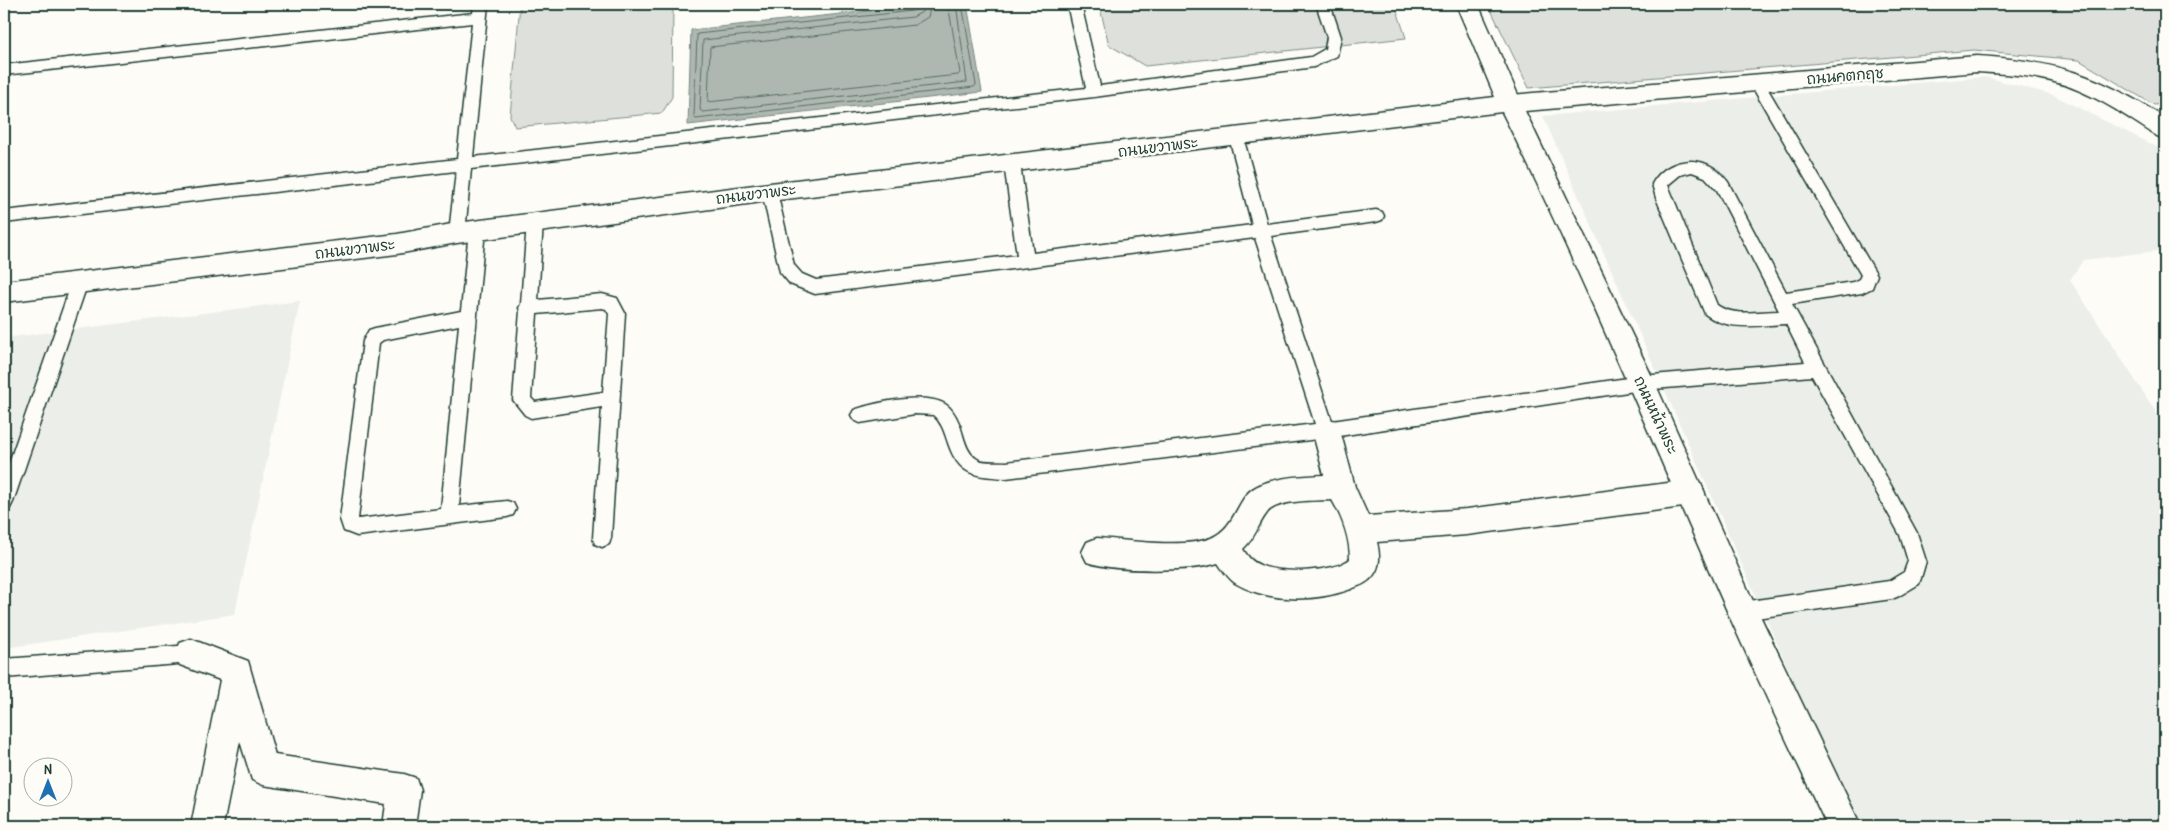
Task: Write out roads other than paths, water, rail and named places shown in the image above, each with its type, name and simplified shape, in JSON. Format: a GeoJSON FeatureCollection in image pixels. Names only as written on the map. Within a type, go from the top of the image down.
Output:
{"type":"FeatureCollection","features":[{"type":"Feature","properties":{"kind":"street","name":"ถนนหน้าพระ"},"geometry":{"type":"LineString","coordinates":[[1467,4],[1510,104],[1532,147],[1692,493],[1742,611],[1844,826]]}},
{"type":"Feature","properties":{"kind":"street","name":"ถนนคตกฤช"},"geometry":{"type":"LineString","coordinates":[[1510,104],[1976,64],[2030,68],[2068,77],[2160,123]]}},
{"type":"Feature","properties":{"kind":"street","name":"ถนนขวาพระ"},"geometry":{"type":"LineString","coordinates":[[4,292],[397,244],[467,231],[770,192],[1237,138],[1510,104]]}},
{"type":"Feature","properties":{"kind":"street"},"geometry":{"type":"LineString","coordinates":[[1224,547],[1233,562],[1245,572],[1264,580],[1291,584],[1346,578],[1360,571],[1365,562],[1360,530],[1341,487],[1326,430]]}},
{"type":"Feature","properties":{"kind":"street"},"geometry":{"type":"LineString","coordinates":[[1097,552],[1163,555],[1204,554],[1224,547],[1246,524],[1258,502],[1272,494],[1341,487]]}},
{"type":"Feature","properties":{"kind":"street"},"geometry":{"type":"LineString","coordinates":[[1360,530],[1467,522],[1692,493]]}},
{"type":"Feature","properties":{"kind":"street"},"geometry":{"type":"LineString","coordinates":[[191,654],[237,672]]}},
{"type":"Feature","properties":{"kind":"street"},"geometry":{"type":"LineString","coordinates":[[207,826],[237,672]]}},
{"type":"Feature","properties":{"kind":"street"},"geometry":{"type":"LineString","coordinates":[[237,672],[263,769],[404,790],[399,826]]}},
{"type":"Feature","properties":{"kind":"lane"},"geometry":{"type":"LineString","coordinates":[[1074,4],[1094,92]]}},
{"type":"Feature","properties":{"kind":"lane"},"geometry":{"type":"LineString","coordinates":[[4,217],[1094,92],[1314,62],[1332,52],[1334,38],[1323,4]]}},
{"type":"Feature","properties":{"kind":"lane"},"geometry":{"type":"LineString","coordinates":[[4,70],[480,10],[463,164],[469,316],[449,516]]}},
{"type":"Feature","properties":{"kind":"lane"},"geometry":{"type":"LineString","coordinates":[[1757,84],[1869,274],[1866,283],[1856,288],[1782,299]]}},
{"type":"Feature","properties":{"kind":"lane"},"geometry":{"type":"LineString","coordinates":[[1237,138],[1262,230],[1326,430]]}},
{"type":"Feature","properties":{"kind":"lane"},"geometry":{"type":"LineString","coordinates":[[1012,164],[1026,260]]}},
{"type":"Feature","properties":{"kind":"lane"},"geometry":{"type":"LineString","coordinates":[[1742,611],[1892,590],[1912,578],[1917,560],[1908,533],[1817,368],[1782,299],[1723,186],[1706,170],[1695,167],[1679,167],[1668,173],[1660,184],[1664,198],[1711,309],[1721,316],[1736,319],[1791,317]]}},
{"type":"Feature","properties":{"kind":"lane"},"geometry":{"type":"LineString","coordinates":[[770,192],[786,266],[796,279],[815,287],[1376,216]]}},
{"type":"Feature","properties":{"kind":"lane"},"geometry":{"type":"LineString","coordinates":[[535,222],[527,308],[522,400],[531,410],[548,409],[611,398]]}},
{"type":"Feature","properties":{"kind":"lane"},"geometry":{"type":"LineString","coordinates":[[4,502],[80,282]]}},
{"type":"Feature","properties":{"kind":"lane"},"geometry":{"type":"LineString","coordinates":[[527,308],[602,301],[611,303],[617,313],[602,538]]}},
{"type":"Feature","properties":{"kind":"lane"},"geometry":{"type":"LineString","coordinates":[[469,316],[383,333],[375,336],[371,341],[349,519],[351,525],[356,528],[506,509]]}},
{"type":"Feature","properties":{"kind":"lane"},"geometry":{"type":"LineString","coordinates":[[860,415],[927,405],[940,409],[950,420],[959,453],[976,467],[1006,470],[1326,430],[1641,383],[1817,368]]}},
{"type":"Feature","properties":{"kind":"lane"},"geometry":{"type":"LineString","coordinates":[[4,669],[191,654]]}},
{"type":"Feature","properties":{"kind":"water"},"geometry":{"type":"Polygon","coordinates":[[[935,4],[967,4],[982,92],[688,125],[691,30],[935,4]]]}}]}
